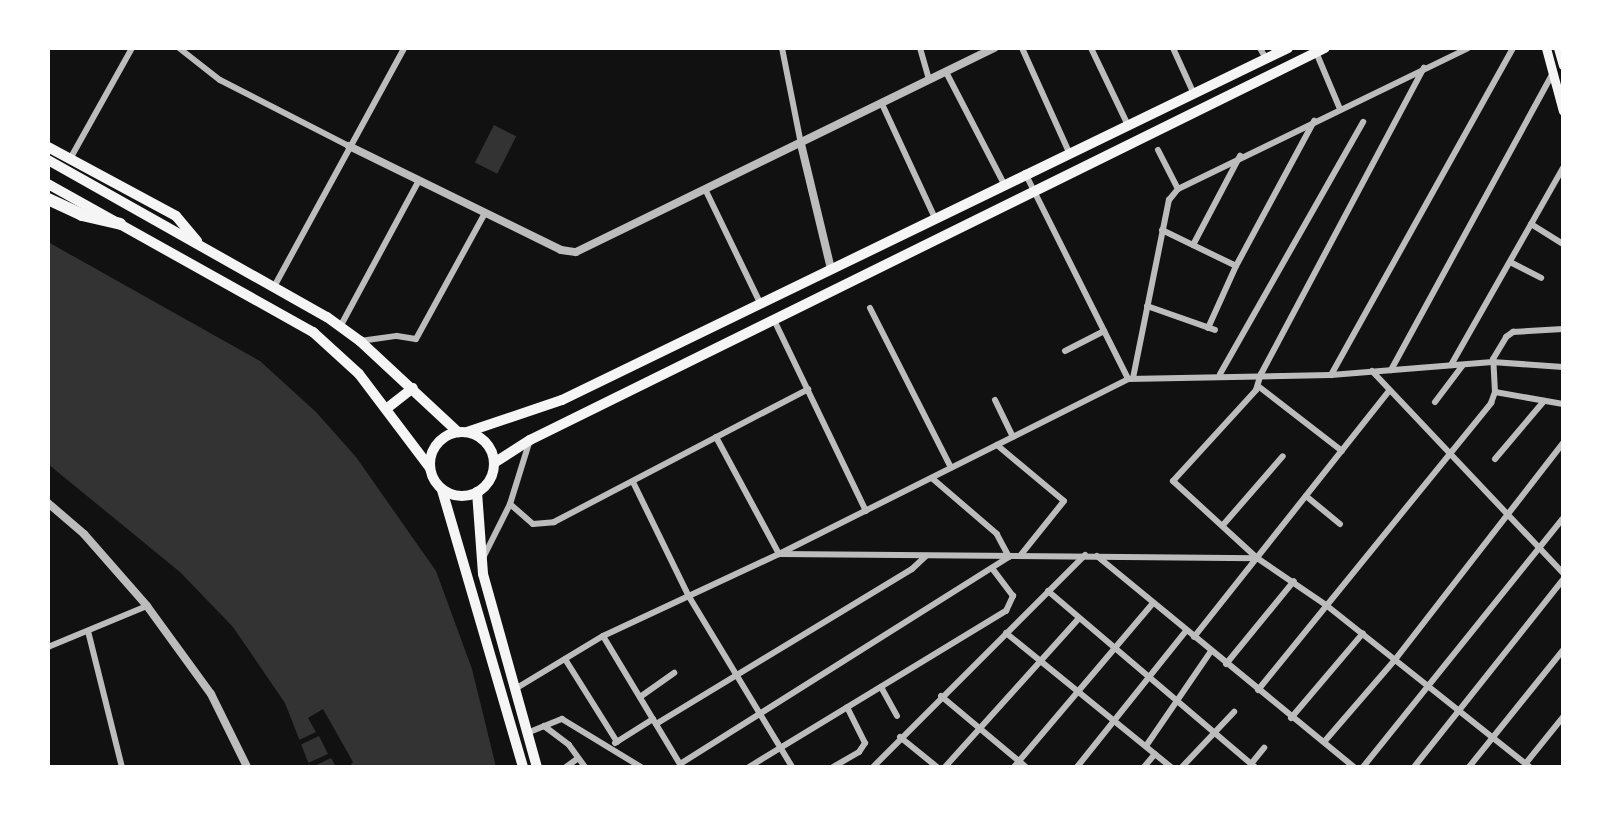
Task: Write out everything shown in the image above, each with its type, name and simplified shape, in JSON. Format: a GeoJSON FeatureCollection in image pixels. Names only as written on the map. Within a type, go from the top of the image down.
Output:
{"type":"FeatureCollection","features":[{"type":"Feature","properties":{"kind":"highway"},"geometry":{"type":"LineString","coordinates":[[48,199],[82,215],[120,224]]}},
{"type":"Feature","properties":{"kind":"main road"},"geometry":{"type":"LineString","coordinates":[[430,468],[430,458],[440,441],[562,400],[761,305],[1127,123],[1194,94],[1288,48]]}},
{"type":"Feature","properties":{"kind":"main road"},"geometry":{"type":"LineString","coordinates":[[1546,48],[1563,111]]}},
{"type":"Feature","properties":{"kind":"main road"},"geometry":{"type":"LineString","coordinates":[[1558,48],[1563,65]]}},
{"type":"Feature","properties":{"kind":"main road"},"geometry":{"type":"LineString","coordinates":[[494,463],[530,440],[1320,50]]}},
{"type":"Feature","properties":{"kind":"main road"},"geometry":{"type":"LineString","coordinates":[[1266,59],[1273,73]]}},
{"type":"Feature","properties":{"kind":"main road"},"geometry":{"type":"LineString","coordinates":[[48,147],[176,216],[198,244]]}},
{"type":"Feature","properties":{"kind":"main road"},"geometry":{"type":"LineString","coordinates":[[48,160],[275,285],[360,341],[463,432],[486,443],[494,463],[492,474],[477,492],[459,496],[442,490]]}},
{"type":"Feature","properties":{"kind":"main road"},"geometry":{"type":"LineString","coordinates":[[48,184],[313,332],[359,374],[430,468],[442,490],[523,767]]}},
{"type":"Feature","properties":{"kind":"main road"},"geometry":{"type":"LineString","coordinates":[[386,409],[413,388]]}},
{"type":"Feature","properties":{"kind":"main road"},"geometry":{"type":"LineString","coordinates":[[477,492],[482,561],[514,689],[537,767]]}},
{"type":"Feature","properties":{"kind":"street"},"geometry":{"type":"LineString","coordinates":[[70,159],[132,48]]}},
{"type":"Feature","properties":{"kind":"street"},"geometry":{"type":"LineString","coordinates":[[178,48],[220,80],[561,250],[576,252],[706,191],[995,48]]}},
{"type":"Feature","properties":{"kind":"street"},"geometry":{"type":"LineString","coordinates":[[275,285],[404,48]]}},
{"type":"Feature","properties":{"kind":"street"},"geometry":{"type":"LineString","coordinates":[[782,48],[801,144],[831,269]]}},
{"type":"Feature","properties":{"kind":"street"},"geometry":{"type":"LineString","coordinates":[[920,48],[929,80]]}},
{"type":"Feature","properties":{"kind":"street"},"geometry":{"type":"LineString","coordinates":[[1022,48],[1069,152]]}},
{"type":"Feature","properties":{"kind":"street"},"geometry":{"type":"LineString","coordinates":[[1091,48],[1127,123]]}},
{"type":"Feature","properties":{"kind":"street"},"geometry":{"type":"LineString","coordinates":[[1173,48],[1194,94]]}},
{"type":"Feature","properties":{"kind":"street"},"geometry":{"type":"LineString","coordinates":[[1260,48],[1266,59]]}},
{"type":"Feature","properties":{"kind":"street"},"geometry":{"type":"LineString","coordinates":[[1130,379],[1168,200],[1178,189],[1240,156],[1468,48]]}},
{"type":"Feature","properties":{"kind":"street"},"geometry":{"type":"LineString","coordinates":[[1331,375],[1513,48]]}},
{"type":"Feature","properties":{"kind":"street"},"geometry":{"type":"LineString","coordinates":[[1320,50],[1340,109]]}},
{"type":"Feature","properties":{"kind":"street"},"geometry":{"type":"LineString","coordinates":[[1424,69],[1261,374],[1258,386],[1173,481],[1257,558],[1294,581],[1363,633],[1394,661],[1428,685],[1528,765],[1563,717]]}},
{"type":"Feature","properties":{"kind":"street"},"geometry":{"type":"LineString","coordinates":[[946,72],[1004,184]]}},
{"type":"Feature","properties":{"kind":"street"},"geometry":{"type":"LineString","coordinates":[[1391,370],[1553,73]]}},
{"type":"Feature","properties":{"kind":"street"},"geometry":{"type":"LineString","coordinates":[[882,104],[935,218]]}},
{"type":"Feature","properties":{"kind":"street"},"geometry":{"type":"LineString","coordinates":[[1147,306],[1212,329],[1236,266],[1314,121]]}},
{"type":"Feature","properties":{"kind":"street"},"geometry":{"type":"LineString","coordinates":[[1220,374],[1363,122]]}},
{"type":"Feature","properties":{"kind":"street"},"geometry":{"type":"LineString","coordinates":[[1158,150],[1178,189]]}},
{"type":"Feature","properties":{"kind":"street"},"geometry":{"type":"LineString","coordinates":[[1193,245],[1240,156]]}},
{"type":"Feature","properties":{"kind":"street"},"geometry":{"type":"LineString","coordinates":[[1451,365],[1563,168]]}},
{"type":"Feature","properties":{"kind":"street"},"geometry":{"type":"LineString","coordinates":[[1025,173],[1130,379]]}},
{"type":"Feature","properties":{"kind":"street"},"geometry":{"type":"LineString","coordinates":[[340,327],[419,180]]}},
{"type":"Feature","properties":{"kind":"street"},"geometry":{"type":"LineString","coordinates":[[706,191],[761,305]]}},
{"type":"Feature","properties":{"kind":"street"},"geometry":{"type":"LineString","coordinates":[[360,341],[388,336],[416,339],[485,213]]}},
{"type":"Feature","properties":{"kind":"street"},"geometry":{"type":"LineString","coordinates":[[1531,224],[1563,244]]}},
{"type":"Feature","properties":{"kind":"street"},"geometry":{"type":"LineString","coordinates":[[1162,230],[1236,266]]}},
{"type":"Feature","properties":{"kind":"street"},"geometry":{"type":"LineString","coordinates":[[1509,262],[1541,278]]}},
{"type":"Feature","properties":{"kind":"street"},"geometry":{"type":"LineString","coordinates":[[870,308],[951,468]]}},
{"type":"Feature","properties":{"kind":"street"},"geometry":{"type":"LineString","coordinates":[[774,320],[866,511]]}},
{"type":"Feature","properties":{"kind":"street"},"geometry":{"type":"LineString","coordinates":[[1258,690],[1491,402],[1495,392],[1492,362],[1513,332],[1563,329]]}},
{"type":"Feature","properties":{"kind":"street"},"geometry":{"type":"LineString","coordinates":[[1065,351],[1104,331]]}},
{"type":"Feature","properties":{"kind":"street"},"geometry":{"type":"LineString","coordinates":[[514,689],[603,636],[779,554],[1130,379],[1220,374],[1331,375],[1492,362],[1563,367]]}},
{"type":"Feature","properties":{"kind":"street"},"geometry":{"type":"LineString","coordinates":[[1435,402],[1463,364]]}},
{"type":"Feature","properties":{"kind":"street"},"geometry":{"type":"LineString","coordinates":[[1372,371],[1563,573]]}},
{"type":"Feature","properties":{"kind":"street"},"geometry":{"type":"LineString","coordinates":[[1258,386],[1342,451]]}},
{"type":"Feature","properties":{"kind":"street"},"geometry":{"type":"LineString","coordinates":[[510,504],[533,524],[543,525],[633,482],[808,389]]}},
{"type":"Feature","properties":{"kind":"street"},"geometry":{"type":"LineString","coordinates":[[1194,637],[1389,391]]}},
{"type":"Feature","properties":{"kind":"street"},"geometry":{"type":"LineString","coordinates":[[1495,392],[1563,404]]}},
{"type":"Feature","properties":{"kind":"street"},"geometry":{"type":"LineString","coordinates":[[995,400],[1013,437]]}},
{"type":"Feature","properties":{"kind":"street"},"geometry":{"type":"LineString","coordinates":[[1495,459],[1544,401]]}},
{"type":"Feature","properties":{"kind":"street"},"geometry":{"type":"LineString","coordinates":[[717,437],[779,554]]}},
{"type":"Feature","properties":{"kind":"street"},"geometry":{"type":"LineString","coordinates":[[482,561],[510,504],[530,440]]}},
{"type":"Feature","properties":{"kind":"street"},"geometry":{"type":"LineString","coordinates":[[1324,742],[1394,661],[1563,443]]}},
{"type":"Feature","properties":{"kind":"street"},"geometry":{"type":"LineString","coordinates":[[997,445],[1064,502],[1020,556]]}},
{"type":"Feature","properties":{"kind":"street"},"geometry":{"type":"LineString","coordinates":[[1223,525],[1283,456]]}},
{"type":"Feature","properties":{"kind":"street"},"geometry":{"type":"LineString","coordinates":[[932,478],[997,534],[1009,557]]}},
{"type":"Feature","properties":{"kind":"street"},"geometry":{"type":"LineString","coordinates":[[633,482],[688,595],[792,767]]}},
{"type":"Feature","properties":{"kind":"street"},"geometry":{"type":"LineString","coordinates":[[1306,496],[1340,524]]}},
{"type":"Feature","properties":{"kind":"street"},"geometry":{"type":"LineString","coordinates":[[48,502],[84,534],[147,606],[211,694],[247,767]]}},
{"type":"Feature","properties":{"kind":"street"},"geometry":{"type":"LineString","coordinates":[[1362,767],[1563,518]]}},
{"type":"Feature","properties":{"kind":"street"},"geometry":{"type":"LineString","coordinates":[[779,554],[1257,558]]}},
{"type":"Feature","properties":{"kind":"street"},"geometry":{"type":"LineString","coordinates":[[877,766],[900,737],[1085,555]]}},
{"type":"Feature","properties":{"kind":"street"},"geometry":{"type":"LineString","coordinates":[[1096,555],[1291,718],[1354,767]]}},
{"type":"Feature","properties":{"kind":"street"},"geometry":{"type":"LineString","coordinates":[[610,746],[912,569],[926,556]]}},
{"type":"Feature","properties":{"kind":"street"},"geometry":{"type":"LineString","coordinates":[[603,636],[681,765],[1009,557]]}},
{"type":"Feature","properties":{"kind":"street"},"geometry":{"type":"LineString","coordinates":[[749,767],[1011,607],[1012,596],[993,569]]}},
{"type":"Feature","properties":{"kind":"street"},"geometry":{"type":"LineString","coordinates":[[1414,767],[1563,580]]}},
{"type":"Feature","properties":{"kind":"street"},"geometry":{"type":"LineString","coordinates":[[1226,664],[1294,581]]}},
{"type":"Feature","properties":{"kind":"street"},"geometry":{"type":"LineString","coordinates":[[1048,591],[1253,766],[1264,748]]}},
{"type":"Feature","properties":{"kind":"street"},"geometry":{"type":"LineString","coordinates":[[1017,764],[1153,603]]}},
{"type":"Feature","properties":{"kind":"street"},"geometry":{"type":"LineString","coordinates":[[48,647],[147,606]]}},
{"type":"Feature","properties":{"kind":"street"},"geometry":{"type":"LineString","coordinates":[[945,767],[1079,618]]}},
{"type":"Feature","properties":{"kind":"street"},"geometry":{"type":"LineString","coordinates":[[88,631],[122,767]]}},
{"type":"Feature","properties":{"kind":"street"},"geometry":{"type":"LineString","coordinates":[[1077,767],[1186,631]]}},
{"type":"Feature","properties":{"kind":"street"},"geometry":{"type":"LineString","coordinates":[[1006,633],[1171,767]]}},
{"type":"Feature","properties":{"kind":"street"},"geometry":{"type":"LineString","coordinates":[[1291,718],[1363,633]]}},
{"type":"Feature","properties":{"kind":"street"},"geometry":{"type":"LineString","coordinates":[[1470,767],[1563,650]]}},
{"type":"Feature","properties":{"kind":"street"},"geometry":{"type":"LineString","coordinates":[[1146,746],[1179,702],[1211,651]]}},
{"type":"Feature","properties":{"kind":"street"},"geometry":{"type":"LineString","coordinates":[[565,659],[618,741]]}},
{"type":"Feature","properties":{"kind":"street"},"geometry":{"type":"LineString","coordinates":[[640,697],[674,673]]}},
{"type":"Feature","properties":{"kind":"street"},"geometry":{"type":"LineString","coordinates":[[881,687],[897,716]]}},
{"type":"Feature","properties":{"kind":"street"},"geometry":{"type":"LineString","coordinates":[[941,696],[980,728],[1017,764],[1026,767]]}},
{"type":"Feature","properties":{"kind":"street"},"geometry":{"type":"LineString","coordinates":[[833,767],[859,752],[865,743],[848,707]]}},
{"type":"Feature","properties":{"kind":"street"},"geometry":{"type":"LineString","coordinates":[[1182,767],[1234,712]]}},
{"type":"Feature","properties":{"kind":"street"},"geometry":{"type":"LineString","coordinates":[[527,733],[562,719],[610,746],[641,767]]}},
{"type":"Feature","properties":{"kind":"street"},"geometry":{"type":"LineString","coordinates":[[544,726],[569,745],[585,767]]}},
{"type":"Feature","properties":{"kind":"street"},"geometry":{"type":"LineString","coordinates":[[900,737],[937,767]]}},
{"type":"Feature","properties":{"kind":"street"},"geometry":{"type":"LineString","coordinates":[[1144,767],[1155,754]]}},
{"type":"Feature","properties":{"kind":"street"},"geometry":{"type":"LineString","coordinates":[[566,767],[577,759]]}},
{"type":"Feature","properties":{"kind":"shaded area"},"geometry":{"type":"Polygon","coordinates":[[[494,125],[516,136],[497,174],[475,162],[494,125]]]}},
{"type":"Feature","properties":{"kind":"shaded area"},"geometry":{"type":"Polygon","coordinates":[[[48,242],[260,361],[316,412],[356,457],[436,571],[472,669],[496,767],[310,767],[285,703],[233,627],[180,572],[48,464],[48,242]]]}},
{"type":"Feature","properties":{"kind":"pier"},"geometry":{"type":"Polygon","coordinates":[[[323,709],[353,762],[349,767],[336,767],[331,758],[312,767],[308,763],[328,754],[319,736],[300,745],[299,740],[316,732],[308,718],[323,709]]]}}]}
